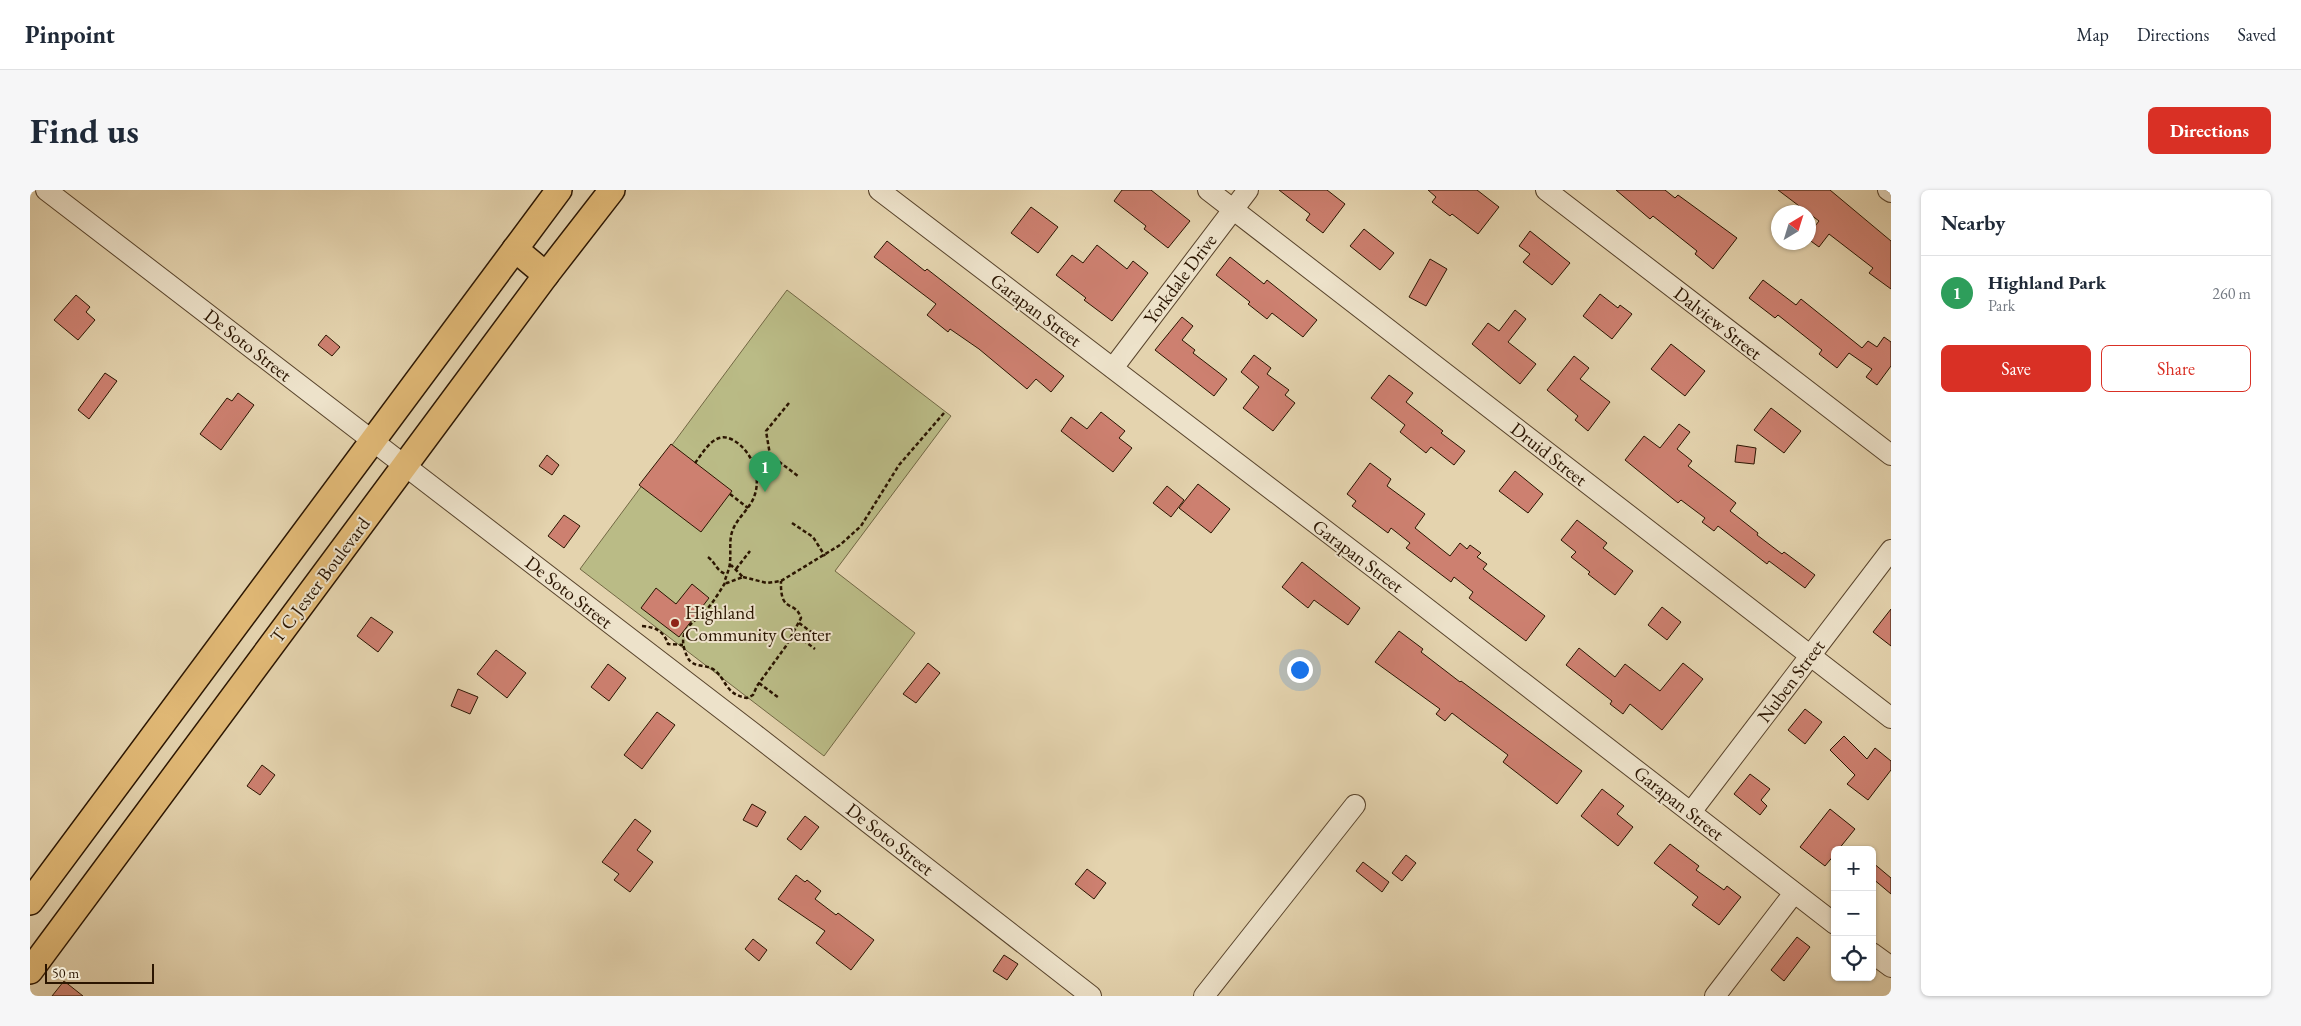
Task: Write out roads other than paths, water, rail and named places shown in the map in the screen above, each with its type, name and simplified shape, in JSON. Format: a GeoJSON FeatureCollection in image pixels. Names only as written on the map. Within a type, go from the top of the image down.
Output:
{"type":"FeatureCollection","features":[{"type":"Feature","properties":{"kind":"main road"},"geometry":{"type":"LineString","coordinates":[[30,902],[559,190]]}},
{"type":"Feature","properties":{"kind":"main road","name":"T C Jester Boulevard"},"geometry":{"type":"LineString","coordinates":[[30,972],[546,275],[612,190]]}},
{"type":"Feature","properties":{"kind":"main road"},"geometry":{"type":"LineString","coordinates":[[516,249],[546,275]]}},
{"type":"Feature","properties":{"kind":"main road"},"geometry":{"type":"LineString","coordinates":[[226,638],[259,662]]}},
{"type":"Feature","properties":{"kind":"main road"},"geometry":{"type":"LineString","coordinates":[[78,838],[110,863]]}},
{"type":"Feature","properties":{"kind":"street","name":"De Soto Street"},"geometry":{"type":"LineString","coordinates":[[46,190],[406,466],[1068,989],[1091,996]]}},
{"type":"Feature","properties":{"kind":"street","name":"Garapan Street"},"geometry":{"type":"LineString","coordinates":[[879,190],[1831,921]]}},
{"type":"Feature","properties":{"kind":"street","name":"Druid Street"},"geometry":{"type":"LineString","coordinates":[[1208,190],[1891,718]]}},
{"type":"Feature","properties":{"kind":"street","name":"Yorkdale Drive"},"geometry":{"type":"LineString","coordinates":[[1112,368],[1248,190]]}},
{"type":"Feature","properties":{"kind":"street","name":"Dalview Street"},"geometry":{"type":"LineString","coordinates":[[1546,190],[1891,455]]}},
{"type":"Feature","properties":{"kind":"street","name":"Nuben Street"},"geometry":{"type":"LineString","coordinates":[[1691,812],[1891,550]]}},
{"type":"Feature","properties":{"kind":"street"},"geometry":{"type":"LineString","coordinates":[[1204,996],[1355,805]]}},
{"type":"Feature","properties":{"kind":"street"},"geometry":{"type":"LineString","coordinates":[[1715,996],[1794,893]]}},
{"type":"Feature","properties":{"kind":"street"},"geometry":{"type":"LineString","coordinates":[[1876,956],[1891,967]]}},
{"type":"Feature","properties":{"kind":"place","name":"Highland Park"},"geometry":{"type":"Point","coordinates":[765,492]}},
{"type":"Feature","properties":{"kind":"place","name":"Highland Community Center"},"geometry":{"type":"Point","coordinates":[675,623]}}]}
